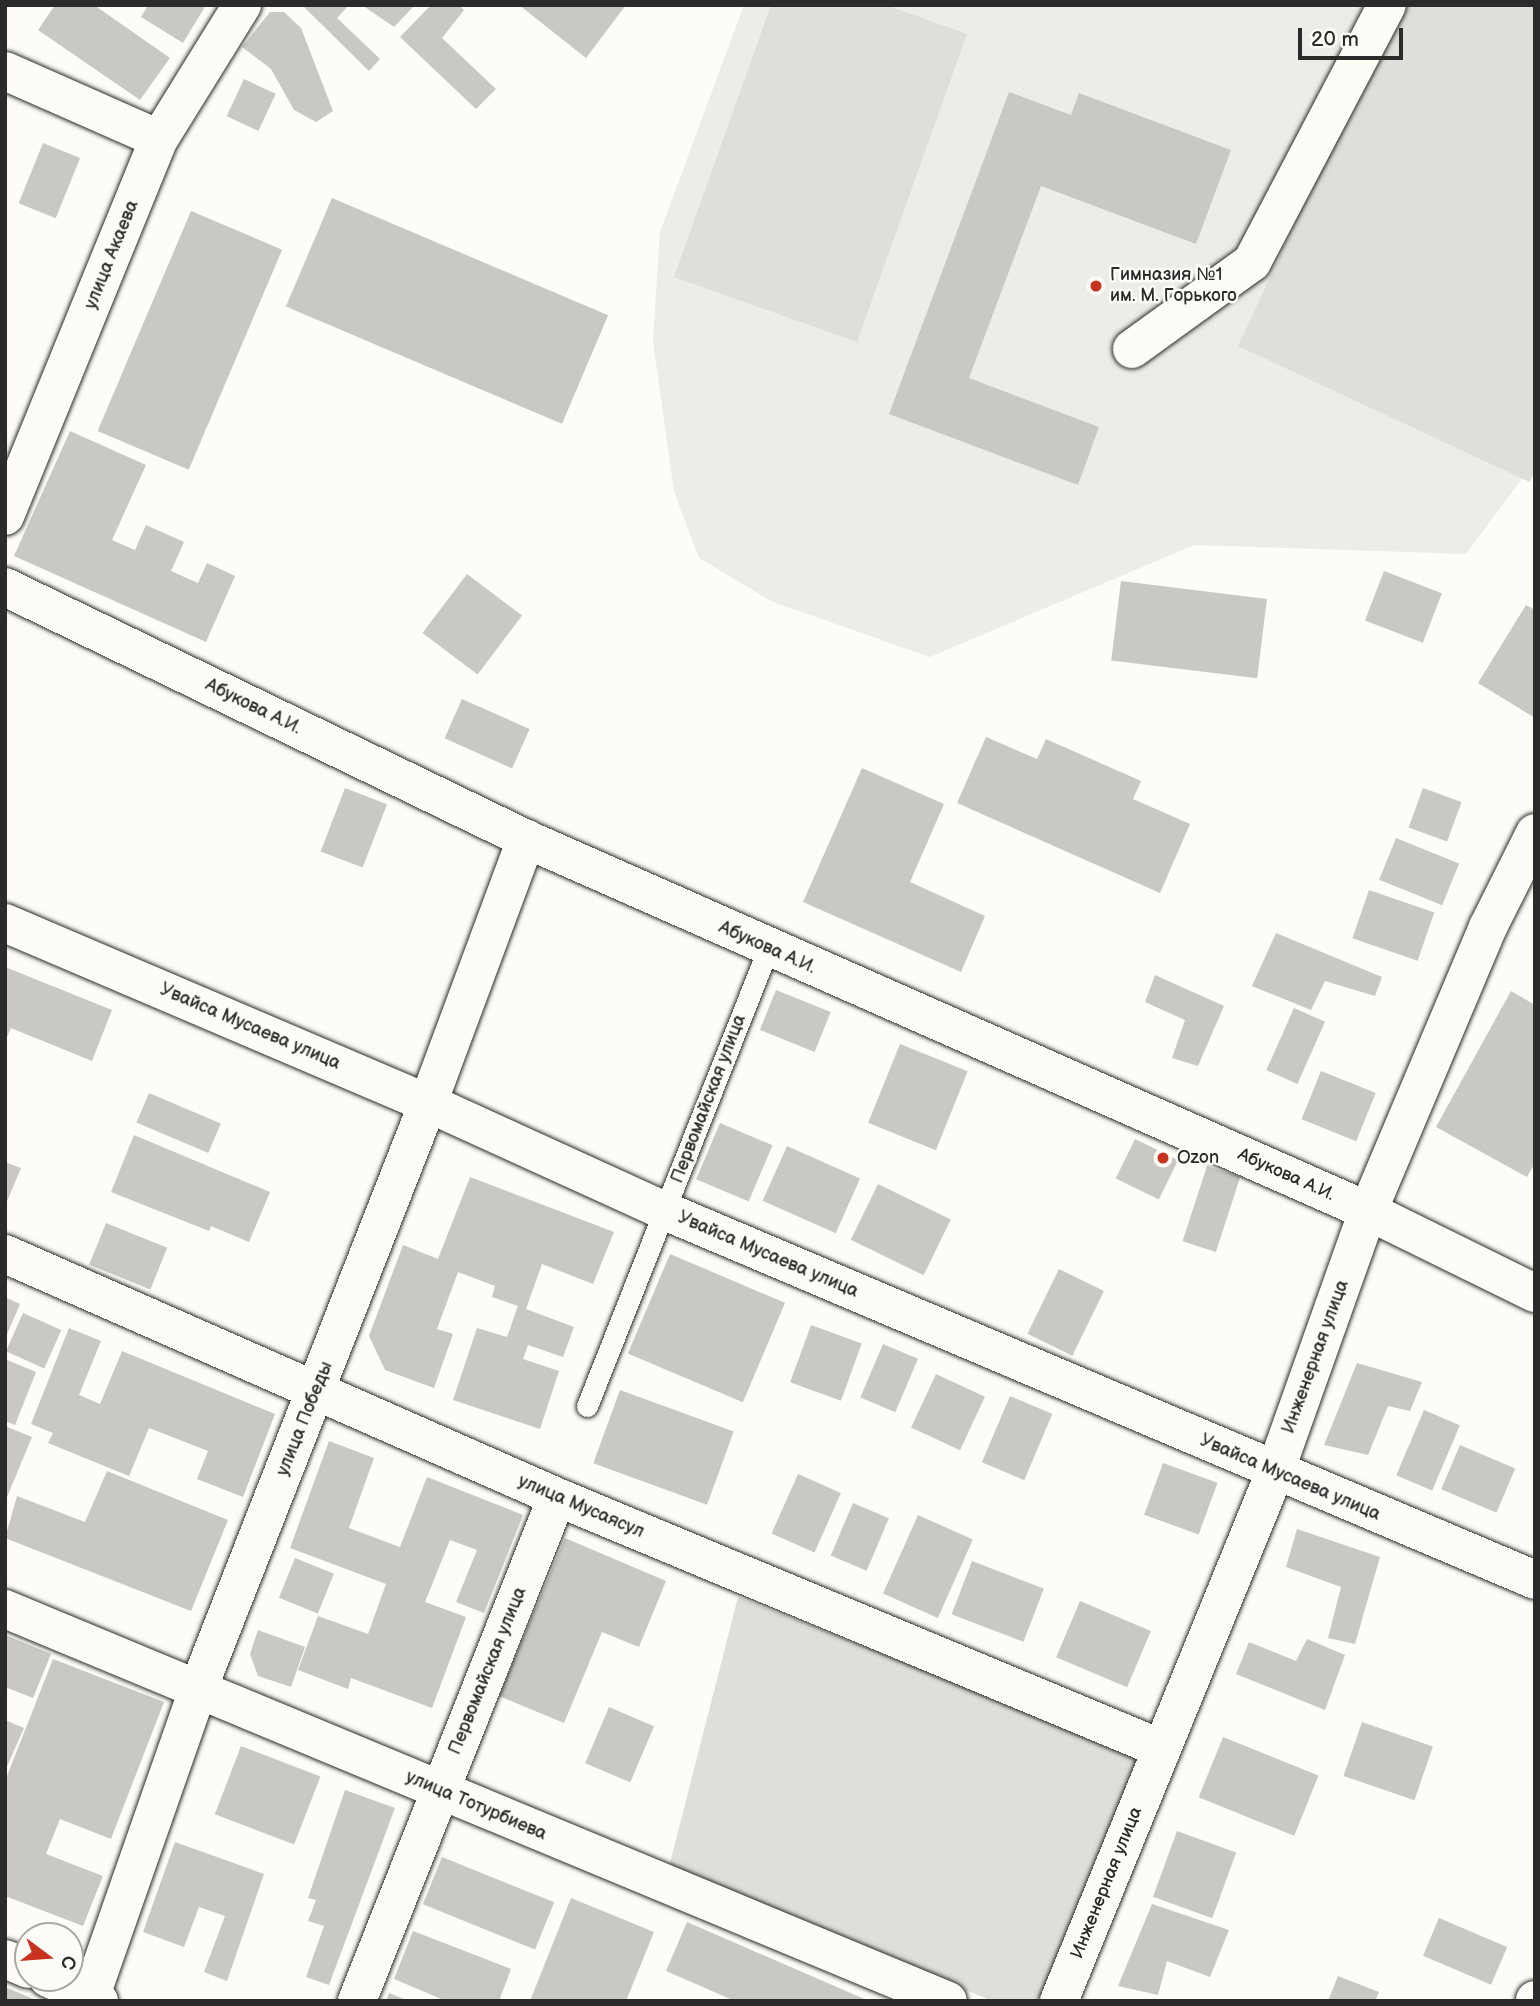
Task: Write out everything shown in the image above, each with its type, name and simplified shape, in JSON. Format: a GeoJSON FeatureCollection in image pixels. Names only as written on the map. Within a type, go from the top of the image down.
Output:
{"type":"FeatureCollection","features":[{"type":"Feature","properties":{"kind":"street","name":"улица Акаева"},"geometry":{"type":"LineString","coordinates":[[5,516],[159,139],[243,5]]}},
{"type":"Feature","properties":{"kind":"street"},"geometry":{"type":"LineString","coordinates":[[1132,349],[1252,262],[1387,5]]}},
{"type":"Feature","properties":{"kind":"street"},"geometry":{"type":"LineString","coordinates":[[5,71],[159,139]]}},
{"type":"Feature","properties":{"kind":"street","name":"Абукова А.И."},"geometry":{"type":"LineString","coordinates":[[5,587],[526,839],[768,949],[1368,1211],[1535,1293]]}},
{"type":"Feature","properties":{"kind":"street","name":"Инженерная улица"},"geometry":{"type":"LineString","coordinates":[[1059,2001],[1275,1472],[1368,1211],[1488,926],[1535,833]]}},
{"type":"Feature","properties":{"kind":"street","name":"улица Победы"},"geometry":{"type":"LineString","coordinates":[[93,1999],[198,1689],[428,1103],[526,839]]}},
{"type":"Feature","properties":{"kind":"street","name":"Увайса Мусаева улица"},"geometry":{"type":"LineString","coordinates":[[5,923],[428,1103],[665,1211],[1535,1580]]}},
{"type":"Feature","properties":{"kind":"street","name":"улица Мусаясул"},"geometry":{"type":"LineString","coordinates":[[5,1254],[557,1497],[1162,1749]]}},
{"type":"Feature","properties":{"kind":"street","name":"Первомайская улица"},"geometry":{"type":"LineString","coordinates":[[357,2001],[557,1497]]}},
{"type":"Feature","properties":{"kind":"street","name":"улица Тотурбиева"},"geometry":{"type":"LineString","coordinates":[[5,1609],[948,2001]]}},
{"type":"Feature","properties":{"kind":"lane","name":"Первомайская улица"},"geometry":{"type":"LineString","coordinates":[[587,1406],[768,949]]}},
{"type":"Feature","properties":{"kind":"shaded area","name":"Гимназия №1 им. М. Горького"},"geometry":{"type":"Polygon","coordinates":[[[744,5],[1535,5],[1535,461],[1466,554],[1194,545],[930,657],[773,602],[699,558],[674,492],[653,341],[660,232],[744,5]]]}},
{"type":"Feature","properties":{"kind":"shaded area"},"geometry":{"type":"Polygon","coordinates":[[[771,5],[886,5],[967,34],[857,342],[674,277],[771,5]]]}},
{"type":"Feature","properties":{"kind":"shaded area"},"geometry":{"type":"Polygon","coordinates":[[[1397,5],[1535,5],[1535,471],[1530,482],[1238,346],[1397,5]]]}},
{"type":"Feature","properties":{"kind":"shaded area"},"geometry":{"type":"Polygon","coordinates":[[[738,1597],[1142,1756],[1041,2001],[993,2001],[668,1871],[738,1597]]]}},
{"type":"Feature","properties":{"kind":"building"},"geometry":{"type":"Polygon","coordinates":[[[55,5],[94,5],[170,58],[140,100],[38,30],[55,5]]]}},
{"type":"Feature","properties":{"kind":"building"},"geometry":{"type":"Polygon","coordinates":[[[148,5],[206,5],[183,43],[141,17],[148,5]]]}},
{"type":"Feature","properties":{"kind":"building"},"geometry":{"type":"Polygon","coordinates":[[[302,5],[349,5],[337,18],[380,59],[369,71],[302,5]]]}},
{"type":"Feature","properties":{"kind":"building"},"geometry":{"type":"Polygon","coordinates":[[[362,5],[415,5],[394,27],[362,5]]]}},
{"type":"Feature","properties":{"kind":"building"},"geometry":{"type":"Polygon","coordinates":[[[431,5],[459,5],[464,10],[442,38],[496,89],[476,109],[400,37],[431,5]]]}},
{"type":"Feature","properties":{"kind":"building"},"geometry":{"type":"Polygon","coordinates":[[[519,5],[626,5],[586,58],[519,5]]]}},
{"type":"Feature","properties":{"kind":"building"},"geometry":{"type":"Polygon","coordinates":[[[270,12],[284,12],[301,28],[333,111],[316,122],[294,110],[271,69],[242,47],[270,12]]]}},
{"type":"Feature","properties":{"kind":"building"},"geometry":{"type":"Polygon","coordinates":[[[244,79],[276,94],[258,131],[227,116],[244,79]]]}},
{"type":"Feature","properties":{"kind":"building"},"geometry":{"type":"Polygon","coordinates":[[[1009,92],[1071,115],[1079,93],[1231,150],[1196,244],[1041,186],[969,378],[1099,427],[1078,485],[889,414],[1009,92]]]}},
{"type":"Feature","properties":{"kind":"building"},"geometry":{"type":"Polygon","coordinates":[[[43,143],[80,158],[56,218],[19,203],[43,143]]]}},
{"type":"Feature","properties":{"kind":"building"},"geometry":{"type":"Polygon","coordinates":[[[332,198],[608,315],[562,424],[286,307],[332,198]]]}},
{"type":"Feature","properties":{"kind":"building"},"geometry":{"type":"Polygon","coordinates":[[[191,211],[282,250],[189,470],[98,431],[191,211]]]}},
{"type":"Feature","properties":{"kind":"building"},"geometry":{"type":"Polygon","coordinates":[[[70,431],[146,465],[112,540],[135,550],[146,525],[184,542],[171,571],[198,583],[207,563],[235,576],[206,642],[14,556],[70,431]]]}},
{"type":"Feature","properties":{"kind":"building"},"geometry":{"type":"Polygon","coordinates":[[[1384,571],[1442,593],[1423,643],[1365,620],[1384,571]]]}},
{"type":"Feature","properties":{"kind":"building"},"geometry":{"type":"Polygon","coordinates":[[[467,574],[522,616],[478,675],[422,633],[467,574]]]}},
{"type":"Feature","properties":{"kind":"building"},"geometry":{"type":"Polygon","coordinates":[[[1121,581],[1267,599],[1257,678],[1111,660],[1121,581]]]}},
{"type":"Feature","properties":{"kind":"building"},"geometry":{"type":"Polygon","coordinates":[[[1526,605],[1535,610],[1535,718],[1478,683],[1526,605]]]}},
{"type":"Feature","properties":{"kind":"building"},"geometry":{"type":"Polygon","coordinates":[[[462,699],[530,729],[512,768],[445,738],[462,699]]]}},
{"type":"Feature","properties":{"kind":"building"},"geometry":{"type":"Polygon","coordinates":[[[986,737],[1037,759],[1046,739],[1141,781],[1133,799],[1190,824],[1160,893],[957,803],[986,737]]]}},
{"type":"Feature","properties":{"kind":"building"},"geometry":{"type":"Polygon","coordinates":[[[862,768],[944,804],[910,882],[985,916],[961,972],[803,902],[862,768]]]}},
{"type":"Feature","properties":{"kind":"building"},"geometry":{"type":"Polygon","coordinates":[[[345,788],[387,804],[363,868],[321,851],[345,788]]]}},
{"type":"Feature","properties":{"kind":"building"},"geometry":{"type":"Polygon","coordinates":[[[1423,788],[1462,802],[1447,841],[1409,827],[1423,788]]]}},
{"type":"Feature","properties":{"kind":"building"},"geometry":{"type":"Polygon","coordinates":[[[1396,838],[1459,863],[1442,905],[1379,880],[1396,838]]]}},
{"type":"Feature","properties":{"kind":"building"},"geometry":{"type":"Polygon","coordinates":[[[1369,890],[1434,912],[1418,961],[1352,938],[1369,890]]]}},
{"type":"Feature","properties":{"kind":"building"},"geometry":{"type":"Polygon","coordinates":[[[1276,933],[1382,977],[1375,996],[1325,981],[1311,1010],[1252,986],[1276,933]]]}},
{"type":"Feature","properties":{"kind":"building"},"geometry":{"type":"Polygon","coordinates":[[[5,967],[112,1010],[92,1061],[11,1028],[5,1042],[5,967]]]}},
{"type":"Feature","properties":{"kind":"building"},"geometry":{"type":"Polygon","coordinates":[[[1155,975],[1224,1006],[1198,1066],[1172,1058],[1185,1020],[1145,1002],[1155,975]]]}},
{"type":"Feature","properties":{"kind":"building"},"geometry":{"type":"Polygon","coordinates":[[[776,990],[831,1012],[815,1052],[760,1030],[776,990]]]}},
{"type":"Feature","properties":{"kind":"building"},"geometry":{"type":"Polygon","coordinates":[[[1511,991],[1535,1005],[1535,1163],[1527,1177],[1436,1127],[1511,991]]]}},
{"type":"Feature","properties":{"kind":"building"},"geometry":{"type":"Polygon","coordinates":[[[1294,1008],[1325,1022],[1297,1084],[1266,1070],[1294,1008]]]}},
{"type":"Feature","properties":{"kind":"building"},"geometry":{"type":"Polygon","coordinates":[[[900,1044],[968,1071],[936,1150],[868,1123],[900,1044]]]}},
{"type":"Feature","properties":{"kind":"building"},"geometry":{"type":"Polygon","coordinates":[[[1321,1071],[1376,1093],[1356,1141],[1302,1119],[1321,1071]]]}},
{"type":"Feature","properties":{"kind":"building"},"geometry":{"type":"Polygon","coordinates":[[[149,1093],[221,1123],[208,1153],[136,1122],[149,1093]]]}},
{"type":"Feature","properties":{"kind":"building"},"geometry":{"type":"Polygon","coordinates":[[[720,1123],[772,1145],[749,1201],[696,1179],[720,1123]]]}},
{"type":"Feature","properties":{"kind":"building"},"geometry":{"type":"Polygon","coordinates":[[[134,1135],[270,1192],[249,1242],[211,1226],[209,1231],[111,1192],[134,1135]]]}},
{"type":"Feature","properties":{"kind":"building"},"geometry":{"type":"Polygon","coordinates":[[[1135,1139],[1178,1160],[1159,1200],[1116,1179],[1135,1139]]]}},
{"type":"Feature","properties":{"kind":"building"},"geometry":{"type":"Polygon","coordinates":[[[787,1146],[860,1179],[836,1233],[763,1201],[787,1146]]]}},
{"type":"Feature","properties":{"kind":"building"},"geometry":{"type":"Polygon","coordinates":[[[5,1162],[21,1168],[5,1206],[5,1162]]]}},
{"type":"Feature","properties":{"kind":"building"},"geometry":{"type":"Polygon","coordinates":[[[1207,1166],[1240,1177],[1216,1252],[1183,1241],[1207,1166]]]}},
{"type":"Feature","properties":{"kind":"building"},"geometry":{"type":"Polygon","coordinates":[[[470,1177],[614,1232],[593,1284],[542,1264],[526,1309],[574,1327],[563,1357],[528,1345],[523,1359],[559,1371],[540,1429],[453,1400],[477,1328],[507,1337],[518,1306],[492,1297],[495,1286],[458,1272],[437,1329],[453,1334],[434,1388],[385,1370],[369,1336],[403,1245],[438,1259],[470,1177]]]}},
{"type":"Feature","properties":{"kind":"building"},"geometry":{"type":"Polygon","coordinates":[[[878,1184],[951,1220],[924,1275],[851,1240],[878,1184]]]}},
{"type":"Feature","properties":{"kind":"building"},"geometry":{"type":"Polygon","coordinates":[[[106,1223],[167,1248],[150,1289],[89,1265],[106,1223]]]}},
{"type":"Feature","properties":{"kind":"building"},"geometry":{"type":"Polygon","coordinates":[[[670,1254],[785,1303],[743,1402],[628,1353],[670,1254]]]}},
{"type":"Feature","properties":{"kind":"building"},"geometry":{"type":"Polygon","coordinates":[[[1059,1269],[1104,1291],[1072,1356],[1027,1334],[1059,1269]]]}},
{"type":"Feature","properties":{"kind":"building"},"geometry":{"type":"Polygon","coordinates":[[[5,1297],[20,1304],[5,1339],[5,1297]]]}},
{"type":"Feature","properties":{"kind":"building"},"geometry":{"type":"Polygon","coordinates":[[[23,1313],[61,1330],[44,1368],[6,1351],[23,1313]]]}},
{"type":"Feature","properties":{"kind":"building"},"geometry":{"type":"Polygon","coordinates":[[[811,1325],[862,1343],[841,1401],[790,1382],[811,1325]]]}},
{"type":"Feature","properties":{"kind":"building"},"geometry":{"type":"Polygon","coordinates":[[[69,1328],[101,1341],[79,1395],[100,1404],[122,1351],[275,1414],[243,1497],[197,1479],[208,1451],[149,1428],[129,1476],[48,1443],[53,1433],[31,1424],[69,1328]]]}},
{"type":"Feature","properties":{"kind":"building"},"geometry":{"type":"Polygon","coordinates":[[[883,1344],[918,1359],[895,1412],[860,1397],[883,1344]]]}},
{"type":"Feature","properties":{"kind":"building"},"geometry":{"type":"Polygon","coordinates":[[[5,1359],[36,1372],[15,1425],[5,1421],[5,1359]]]}},
{"type":"Feature","properties":{"kind":"building"},"geometry":{"type":"Polygon","coordinates":[[[1357,1363],[1422,1382],[1410,1411],[1388,1406],[1368,1455],[1324,1445],[1357,1363]]]}},
{"type":"Feature","properties":{"kind":"building"},"geometry":{"type":"Polygon","coordinates":[[[936,1374],[985,1397],[960,1450],[911,1427],[936,1374]]]}},
{"type":"Feature","properties":{"kind":"building"},"geometry":{"type":"Polygon","coordinates":[[[620,1390],[734,1431],[707,1505],[593,1463],[620,1390]]]}},
{"type":"Feature","properties":{"kind":"building"},"geometry":{"type":"Polygon","coordinates":[[[1010,1396],[1052,1414],[1024,1480],[982,1462],[1010,1396]]]}},
{"type":"Feature","properties":{"kind":"building"},"geometry":{"type":"Polygon","coordinates":[[[1424,1410],[1460,1425],[1432,1491],[1396,1475],[1424,1410]]]}},
{"type":"Feature","properties":{"kind":"building"},"geometry":{"type":"Polygon","coordinates":[[[5,1426],[32,1437],[5,1502],[5,1426]]]}},
{"type":"Feature","properties":{"kind":"building"},"geometry":{"type":"Polygon","coordinates":[[[329,1441],[374,1458],[349,1528],[400,1547],[427,1477],[523,1515],[484,1613],[456,1602],[477,1550],[450,1540],[425,1602],[466,1617],[432,1708],[351,1678],[348,1689],[298,1670],[318,1616],[368,1634],[386,1584],[290,1548],[329,1441]]]}},
{"type":"Feature","properties":{"kind":"building"},"geometry":{"type":"Polygon","coordinates":[[[1460,1445],[1515,1468],[1496,1513],[1441,1489],[1460,1445]]]}},
{"type":"Feature","properties":{"kind":"building"},"geometry":{"type":"Polygon","coordinates":[[[1163,1463],[1218,1483],[1199,1535],[1144,1515],[1163,1463]]]}},
{"type":"Feature","properties":{"kind":"building"},"geometry":{"type":"Polygon","coordinates":[[[107,1471],[228,1520],[191,1611],[5,1538],[17,1496],[85,1522],[107,1471]]]}},
{"type":"Feature","properties":{"kind":"building"},"geometry":{"type":"Polygon","coordinates":[[[798,1474],[841,1493],[814,1552],[772,1533],[798,1474]]]}},
{"type":"Feature","properties":{"kind":"building"},"geometry":{"type":"Polygon","coordinates":[[[853,1503],[889,1518],[867,1571],[831,1555],[853,1503]]]}},
{"type":"Feature","properties":{"kind":"building"},"geometry":{"type":"Polygon","coordinates":[[[918,1515],[973,1539],[938,1618],[883,1594],[918,1515]]]}},
{"type":"Feature","properties":{"kind":"building"},"geometry":{"type":"Polygon","coordinates":[[[1297,1529],[1380,1557],[1355,1644],[1328,1638],[1341,1587],[1286,1567],[1297,1529]]]}},
{"type":"Feature","properties":{"kind":"building"},"geometry":{"type":"Polygon","coordinates":[[[565,1538],[666,1581],[639,1647],[602,1632],[564,1723],[499,1696],[565,1538]]]}},
{"type":"Feature","properties":{"kind":"building"},"geometry":{"type":"Polygon","coordinates":[[[295,1558],[334,1574],[318,1614],[279,1598],[295,1558]]]}},
{"type":"Feature","properties":{"kind":"building"},"geometry":{"type":"Polygon","coordinates":[[[972,1561],[1044,1589],[1023,1642],[952,1614],[972,1561]]]}},
{"type":"Feature","properties":{"kind":"building"},"geometry":{"type":"Polygon","coordinates":[[[1080,1601],[1151,1631],[1127,1687],[1056,1657],[1080,1601]]]}},
{"type":"Feature","properties":{"kind":"building"},"geometry":{"type":"Polygon","coordinates":[[[258,1630],[305,1647],[291,1687],[258,1676],[250,1654],[258,1630]]]}},
{"type":"Feature","properties":{"kind":"building"},"geometry":{"type":"Polygon","coordinates":[[[5,1635],[51,1654],[33,1698],[5,1687],[5,1635]]]}},
{"type":"Feature","properties":{"kind":"building"},"geometry":{"type":"Polygon","coordinates":[[[1307,1639],[1345,1655],[1325,1710],[1236,1674],[1249,1642],[1296,1661],[1307,1639]]]}},
{"type":"Feature","properties":{"kind":"building"},"geometry":{"type":"Polygon","coordinates":[[[53,1659],[164,1702],[111,1839],[60,1819],[46,1854],[103,1876],[84,1924],[73,1922],[5,1896],[5,1781],[53,1659]]]}},
{"type":"Feature","properties":{"kind":"building"},"geometry":{"type":"Polygon","coordinates":[[[609,1707],[654,1726],[630,1782],[585,1763],[609,1707]]]}},
{"type":"Feature","properties":{"kind":"building"},"geometry":{"type":"Polygon","coordinates":[[[5,1720],[24,1728],[5,1771],[5,1720]]]}},
{"type":"Feature","properties":{"kind":"building"},"geometry":{"type":"Polygon","coordinates":[[[1362,1722],[1433,1746],[1414,1800],[1343,1776],[1362,1722]]]}},
{"type":"Feature","properties":{"kind":"building"},"geometry":{"type":"Polygon","coordinates":[[[1223,1737],[1318,1776],[1294,1836],[1199,1797],[1223,1737]]]}},
{"type":"Feature","properties":{"kind":"building"},"geometry":{"type":"Polygon","coordinates":[[[241,1746],[320,1776],[294,1845],[215,1814],[241,1746]]]}},
{"type":"Feature","properties":{"kind":"building"},"geometry":{"type":"Polygon","coordinates":[[[345,1790],[395,1808],[329,1985],[306,1977],[324,1926],[308,1921],[316,1900],[308,1898],[345,1790]]]}},
{"type":"Feature","properties":{"kind":"building"},"geometry":{"type":"Polygon","coordinates":[[[1177,1831],[1236,1853],[1212,1918],[1153,1897],[1177,1831]]]}},
{"type":"Feature","properties":{"kind":"building"},"geometry":{"type":"Polygon","coordinates":[[[175,1842],[264,1874],[227,1981],[204,1972],[225,1916],[199,1907],[184,1947],[143,1932],[175,1842]]]}},
{"type":"Feature","properties":{"kind":"building"},"geometry":{"type":"Polygon","coordinates":[[[442,1857],[554,1902],[535,1950],[423,1904],[442,1857]]]}},
{"type":"Feature","properties":{"kind":"building"},"geometry":{"type":"Polygon","coordinates":[[[571,1898],[654,1932],[626,2001],[530,2001],[571,1898]]]}},
{"type":"Feature","properties":{"kind":"building"},"geometry":{"type":"Polygon","coordinates":[[[1152,1904],[1229,1930],[1210,1977],[1167,1961],[1158,1995],[1118,1986],[1152,1904]]]}},
{"type":"Feature","properties":{"kind":"building"},"geometry":{"type":"Polygon","coordinates":[[[1439,1918],[1507,1947],[1491,1985],[1423,1956],[1439,1918]]]}},
{"type":"Feature","properties":{"kind":"building"},"geometry":{"type":"Polygon","coordinates":[[[687,1922],[869,2001],[735,2001],[666,1971],[687,1922]]]}},
{"type":"Feature","properties":{"kind":"building"},"geometry":{"type":"Polygon","coordinates":[[[413,1931],[511,1969],[499,2001],[446,2001],[394,1979],[413,1931]]]}},
{"type":"Feature","properties":{"kind":"building"},"geometry":{"type":"Polygon","coordinates":[[[1338,1976],[1379,1992],[1375,2001],[1328,2001],[1338,1976]]]}},
{"type":"Feature","properties":{"kind":"building"},"geometry":{"type":"Polygon","coordinates":[[[5,1987],[38,2001],[5,2001],[5,1987]]]}},
{"type":"Feature","properties":{"kind":"building"},"geometry":{"type":"Polygon","coordinates":[[[389,1993],[409,2001],[386,2001],[389,1993]]]}},
{"type":"Feature","properties":{"kind":"place","name":"Гимназия №1 им. М. Горького"},"geometry":{"type":"Point","coordinates":[1096,286]}},
{"type":"Feature","properties":{"kind":"place","name":"Ozon"},"geometry":{"type":"Point","coordinates":[1163,1158]}}]}
